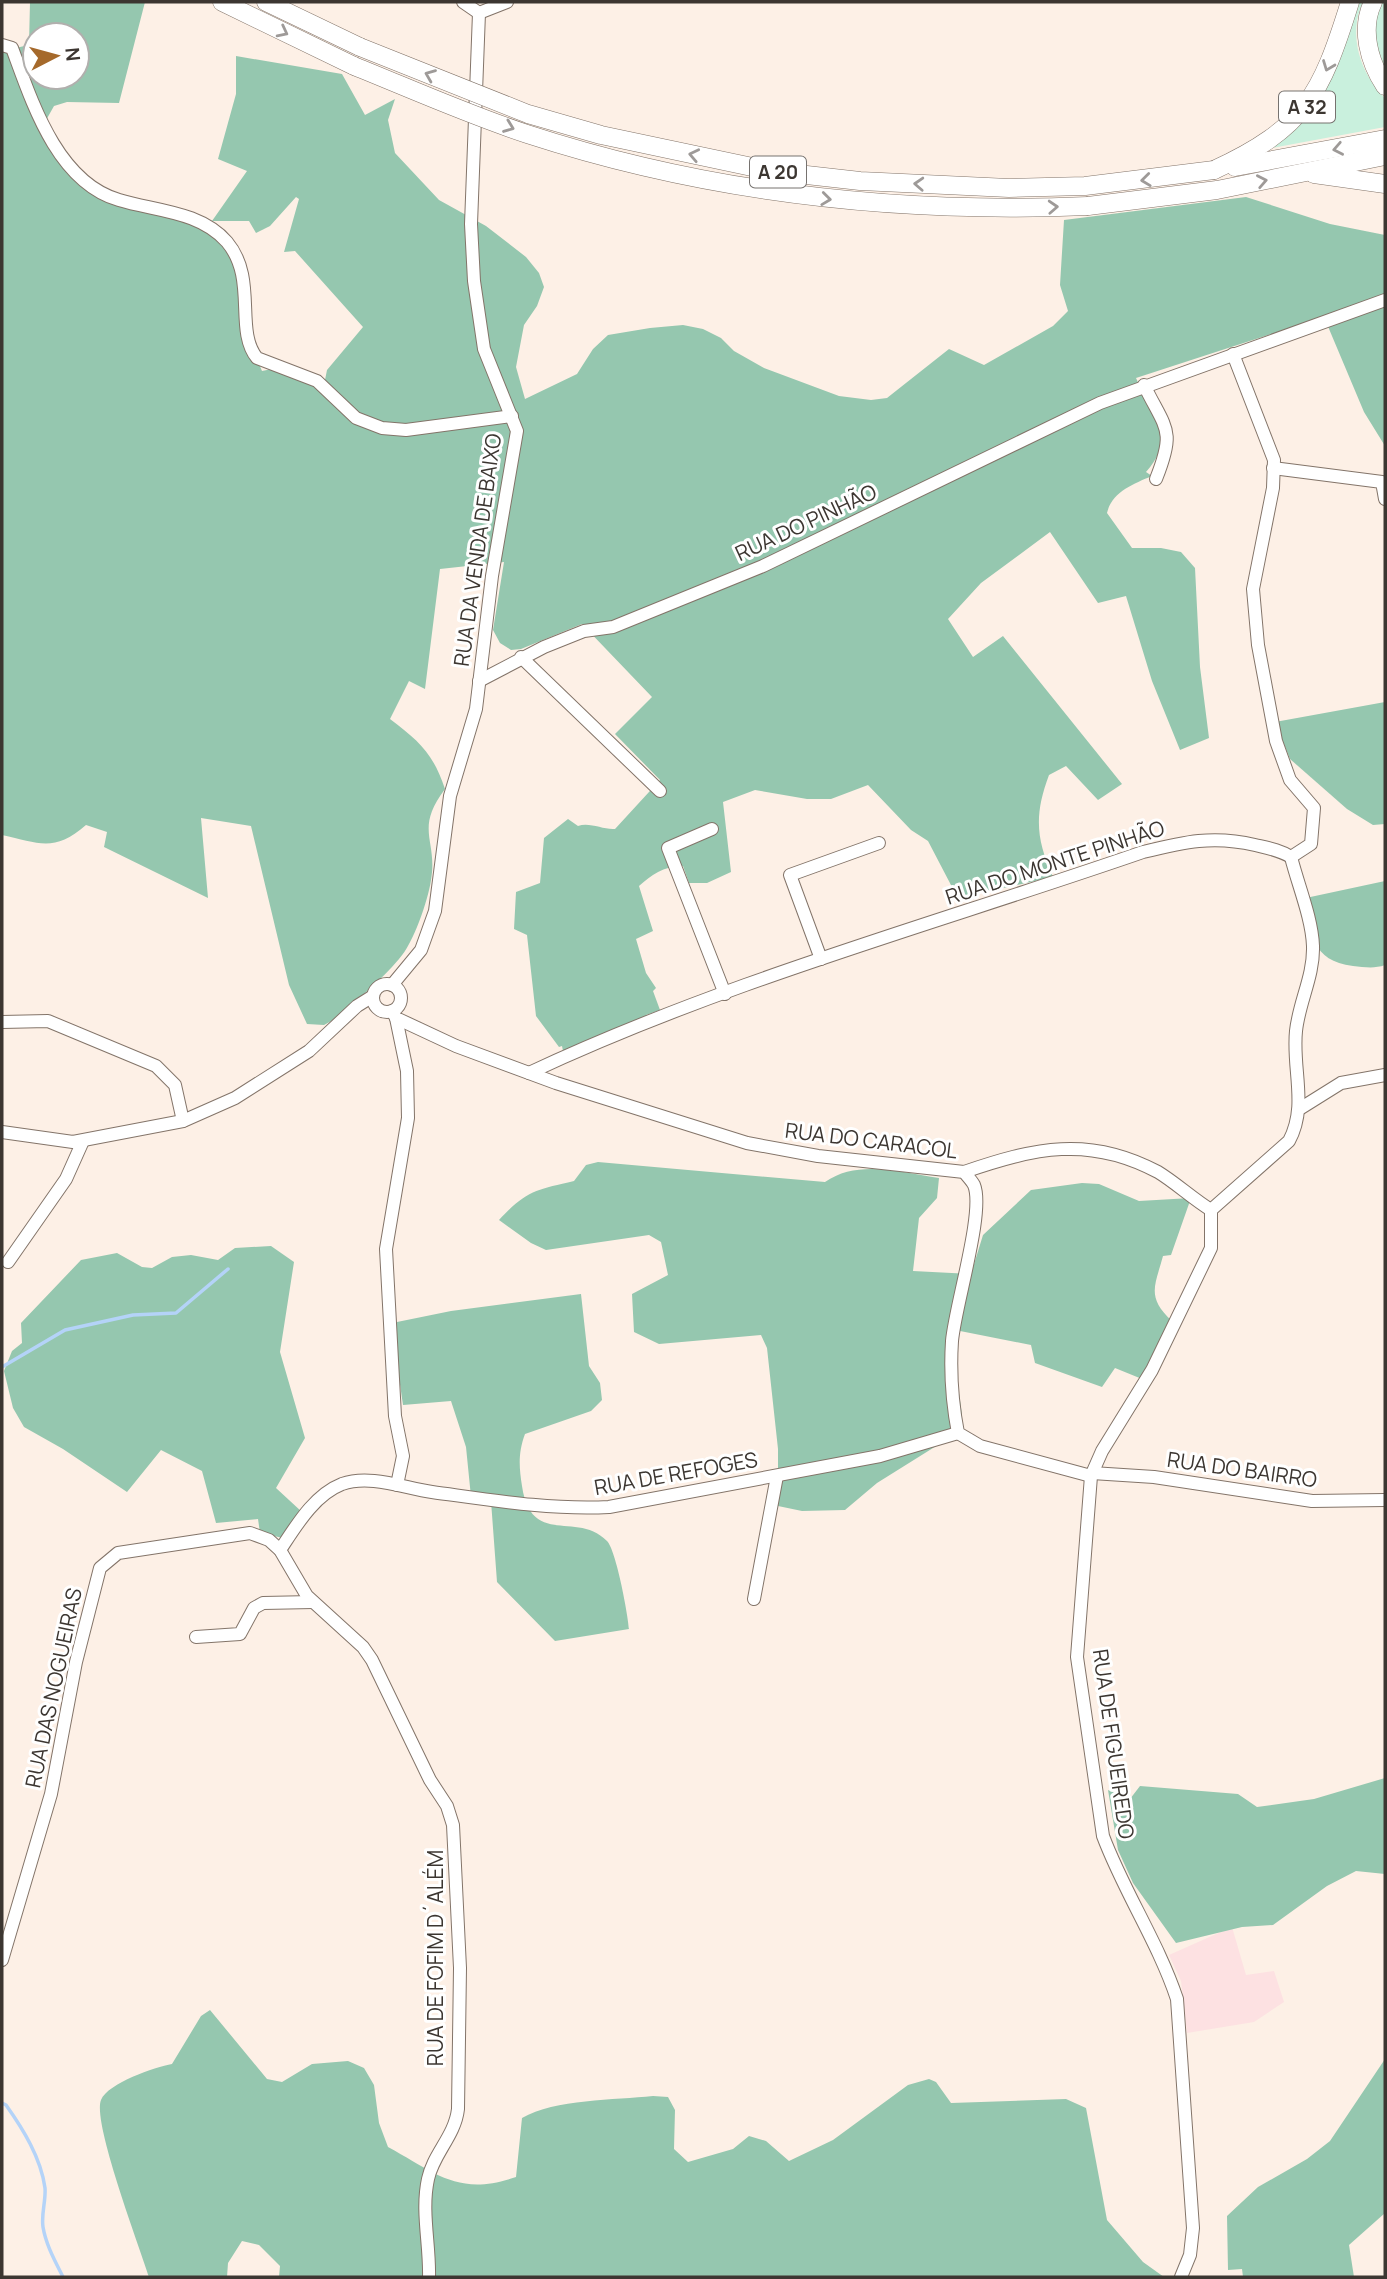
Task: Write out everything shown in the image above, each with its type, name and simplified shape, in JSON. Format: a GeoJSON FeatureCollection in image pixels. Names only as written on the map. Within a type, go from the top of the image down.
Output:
{"type":"FeatureCollection","features":[{"type":"Feature","properties":{"kind":"highway","name":"A 20"},"geometry":{"type":"LineString","coordinates":[[222,2],[354,66],[525,134],[591,153],[768,192],[858,203],[1012,209],[1151,200],[1217,190],[1385,156]]}},
{"type":"Feature","properties":{"kind":"highway","name":"A 20"},"geometry":{"type":"LineString","coordinates":[[266,2],[360,47],[540,117],[601,135],[771,171],[860,181],[1009,188],[1085,186],[1214,170],[1385,139]]}},
{"type":"Feature","properties":{"kind":"highway","name":"A 32"},"geometry":{"type":"LineString","coordinates":[[1214,170],[1262,145],[1295,121],[1310,103],[1322,83],[1350,2]]}},
{"type":"Feature","properties":{"kind":"highway"},"geometry":{"type":"LineString","coordinates":[[1373,2],[1368,12],[1366,32],[1369,55],[1385,86]]}},
{"type":"Feature","properties":{"kind":"highway"},"geometry":{"type":"LineString","coordinates":[[1308,172],[1385,184]]}},
{"type":"Feature","properties":{"kind":"street"},"geometry":{"type":"LineString","coordinates":[[463,2],[479,13],[507,2]]}},
{"type":"Feature","properties":{"kind":"street","name":"RUA DA VENDA DE BAIXO"},"geometry":{"type":"LineString","coordinates":[[392,985],[421,950],[435,911],[450,796],[476,709],[492,576],[517,431],[484,349],[474,281],[471,223],[479,13]]}},
{"type":"Feature","properties":{"kind":"street"},"geometry":{"type":"LineString","coordinates":[[2,45],[12,48],[28,88],[69,169],[108,196],[200,221],[224,239],[243,270],[249,342],[257,359],[317,382],[355,418],[382,428],[406,430],[512,416]]}},
{"type":"Feature","properties":{"kind":"street","name":"RUA DO PINHÃO"},"geometry":{"type":"LineString","coordinates":[[479,681],[521,657],[584,631],[613,627],[763,566],[1100,403],[1385,300]]}},
{"type":"Feature","properties":{"kind":"street"},"geometry":{"type":"LineString","coordinates":[[964,1172],[1000,1159],[1068,1146],[1128,1158],[1160,1174],[1211,1210],[1289,1141],[1297,1126],[1301,1108],[1297,1090],[1296,1029],[1310,980],[1313,945],[1291,857],[1311,844],[1314,808],[1290,780],[1276,741],[1258,645],[1253,589],[1273,488],[1273,460],[1233,354]]}},
{"type":"Feature","properties":{"kind":"street"},"geometry":{"type":"LineString","coordinates":[[1144,385],[1164,418],[1168,434],[1168,451],[1156,479]]}},
{"type":"Feature","properties":{"kind":"street"},"geometry":{"type":"LineString","coordinates":[[1273,468],[1382,482],[1385,499]]}},
{"type":"Feature","properties":{"kind":"street"},"geometry":{"type":"LineString","coordinates":[[521,657],[660,791]]}},
{"type":"Feature","properties":{"kind":"street"},"geometry":{"type":"LineString","coordinates":[[712,829],[668,848],[724,994]]}},
{"type":"Feature","properties":{"kind":"street","name":"RUA DO MONTE PINHÃO"},"geometry":{"type":"LineString","coordinates":[[529,1073],[603,1038],[821,959],[1143,852],[1189,841],[1226,838],[1283,851],[1291,857]]}},
{"type":"Feature","properties":{"kind":"street"},"geometry":{"type":"LineString","coordinates":[[821,959],[790,875],[879,843]]}},
{"type":"Feature","properties":{"kind":"street"},"geometry":{"type":"LineString","coordinates":[[2,1132],[46,1140],[83,1141],[183,1121],[234,1098],[309,1051],[357,1006],[373,996],[380,986],[392,985],[398,990],[401,999],[394,1015],[407,1072],[408,1118],[386,1249],[395,1416],[403,1456],[397,1485],[382,1482],[342,1484],[313,1504],[280,1549]]}},
{"type":"Feature","properties":{"kind":"street"},"geometry":{"type":"LineString","coordinates":[[373,996],[377,1008],[394,1015]]}},
{"type":"Feature","properties":{"kind":"street","name":"RUA DO CARACOL"},"geometry":{"type":"LineString","coordinates":[[394,1015],[456,1046],[680,1125],[747,1143],[818,1156],[964,1172],[974,1185],[976,1203],[973,1235],[957,1299],[950,1370],[958,1433]]}},
{"type":"Feature","properties":{"kind":"street"},"geometry":{"type":"LineString","coordinates":[[2,1022],[48,1021],[156,1066],[176,1085],[183,1121]]}},
{"type":"Feature","properties":{"kind":"street"},"geometry":{"type":"LineString","coordinates":[[1301,1108],[1341,1083],[1385,1075]]}},
{"type":"Feature","properties":{"kind":"street"},"geometry":{"type":"LineString","coordinates":[[8,1262],[66,1179],[83,1141]]}},
{"type":"Feature","properties":{"kind":"street","name":"RUA DE FIGUEIREDO"},"geometry":{"type":"LineString","coordinates":[[1181,2277],[1189,2255],[1193,2228],[1177,1998],[1169,1974],[1113,1863],[1103,1836],[1077,1657],[1091,1475],[1102,1451],[1152,1370],[1211,1248],[1211,1210]]}},
{"type":"Feature","properties":{"kind":"street"},"geometry":{"type":"LineString","coordinates":[[958,1433],[980,1446],[1091,1475]]}},
{"type":"Feature","properties":{"kind":"street","name":"RUA DE REFOGES"},"geometry":{"type":"LineString","coordinates":[[397,1485],[570,1509],[608,1507],[880,1457],[958,1433]]}},
{"type":"Feature","properties":{"kind":"street","name":"RUA DO BAIRRO"},"geometry":{"type":"LineString","coordinates":[[1091,1475],[1154,1477],[1312,1501],[1385,1500]]}},
{"type":"Feature","properties":{"kind":"street"},"geometry":{"type":"LineString","coordinates":[[754,1599],[777,1476]]}},
{"type":"Feature","properties":{"kind":"street","name":"RUA DAS NOGUEIRAS"},"geometry":{"type":"LineString","coordinates":[[2,1960],[51,1794],[76,1662],[100,1568],[118,1553],[250,1533],[269,1540],[280,1549]]}},
{"type":"Feature","properties":{"kind":"street","name":"RUA DE FOFIM D´ALÉM"},"geometry":{"type":"LineString","coordinates":[[280,1549],[292,1573],[313,1602],[363,1647],[372,1660],[430,1780],[447,1806],[453,1825],[460,1968],[458,2109],[456,2123],[429,2175],[426,2193],[429,2277]]}},
{"type":"Feature","properties":{"kind":"street"},"geometry":{"type":"LineString","coordinates":[[196,1637],[240,1634],[254,1608],[264,1603],[313,1602]]}},
{"type":"Feature","properties":{"kind":"shaded area"},"geometry":{"type":"Polygon","coordinates":[[[1232,1927],[1246,1975],[1274,1971],[1284,2002],[1254,2022],[1187,2033],[1181,1981],[1169,1955],[1232,1927]]]}},
{"type":"Feature","properties":{"kind":"green space"},"geometry":{"type":"Polygon","coordinates":[[[30,2],[145,2],[119,103],[67,102],[54,106],[45,122],[85,186],[203,220],[232,242],[247,336],[262,371],[272,369],[324,385],[327,370],[363,327],[295,251],[284,252],[299,199],[296,197],[270,226],[256,233],[249,221],[212,221],[247,171],[218,159],[236,94],[236,56],[342,74],[365,115],[395,99],[388,120],[395,153],[439,200],[486,226],[526,257],[539,273],[544,287],[537,306],[524,325],[516,367],[525,399],[577,374],[593,349],[608,335],[683,325],[703,329],[721,338],[734,351],[764,368],[839,396],[871,400],[887,398],[949,349],[984,365],[1053,326],[1068,311],[1060,285],[1064,220],[1246,197],[1330,224],[1385,235],[1385,446],[1364,412],[1324,317],[1136,378],[1160,425],[1161,446],[1156,459],[1146,472],[1152,476],[1118,494],[1107,513],[1132,548],[1161,548],[1181,552],[1195,568],[1200,667],[1209,738],[1180,750],[1152,681],[1126,596],[1098,603],[1050,532],[981,583],[948,619],[973,657],[1003,636],[1122,784],[1098,800],[1066,766],[1049,775],[1041,802],[1039,827],[1043,851],[1053,877],[962,897],[952,887],[928,841],[911,830],[868,785],[831,799],[807,799],[755,790],[723,802],[731,872],[707,883],[689,883],[683,866],[677,866],[659,872],[639,886],[653,931],[636,939],[646,973],[656,988],[653,991],[660,1010],[646,1015],[648,1022],[564,1056],[562,1046],[559,1047],[536,1016],[527,935],[514,929],[516,892],[540,883],[544,838],[568,819],[578,826],[615,829],[660,780],[615,734],[652,697],[582,624],[521,649],[511,650],[500,643],[493,630],[504,562],[440,569],[425,689],[409,681],[390,719],[424,749],[445,789],[436,803],[429,825],[432,866],[427,899],[409,943],[392,967],[337,1018],[324,1025],[307,1024],[289,985],[251,826],[201,818],[208,898],[104,847],[107,832],[86,825],[65,840],[55,843],[36,843],[2,835],[2,51],[21,47],[21,91],[91,91],[91,21],[30,21],[30,2]]]}},
{"type":"Feature","properties":{"kind":"green space"},"geometry":{"type":"Polygon","coordinates":[[[1355,2],[1363,2],[1356,27],[1359,53],[1369,78],[1385,98],[1385,127],[1272,148],[1298,124],[1355,2]]]}},
{"type":"Feature","properties":{"kind":"green space"},"geometry":{"type":"Polygon","coordinates":[[[1382,2],[1385,2],[1385,71],[1377,55],[1374,36],[1376,18],[1382,2]]]}},
{"type":"Feature","properties":{"kind":"green space"},"geometry":{"type":"Polygon","coordinates":[[[1385,702],[1385,824],[1373,825],[1347,809],[1290,759],[1275,722],[1385,702]]]}},
{"type":"Feature","properties":{"kind":"green space"},"geometry":{"type":"Polygon","coordinates":[[[1385,881],[1385,965],[1353,966],[1339,963],[1321,952],[1311,934],[1301,899],[1385,881]]]}},
{"type":"Feature","properties":{"kind":"green space"},"geometry":{"type":"Polygon","coordinates":[[[598,1162],[825,1182],[838,1175],[865,1169],[939,1178],[937,1198],[919,1218],[913,1271],[971,1274],[983,1235],[1031,1190],[1082,1183],[1099,1184],[1139,1201],[1191,1198],[1171,1255],[1163,1256],[1155,1283],[1158,1305],[1172,1321],[1142,1379],[1115,1368],[1102,1387],[1035,1363],[1031,1345],[950,1329],[962,1415],[957,1433],[877,1483],[845,1510],[802,1511],[778,1506],[778,1449],[767,1348],[761,1335],[659,1344],[634,1332],[632,1294],[668,1275],[661,1242],[649,1235],[546,1250],[531,1243],[499,1220],[525,1197],[541,1189],[574,1181],[586,1165],[598,1162]]]}},
{"type":"Feature","properties":{"kind":"green space"},"geometry":{"type":"Polygon","coordinates":[[[271,1246],[294,1262],[280,1352],[305,1438],[276,1488],[302,1512],[283,1538],[260,1533],[258,1519],[216,1523],[202,1471],[161,1450],[127,1492],[63,1449],[24,1427],[13,1408],[4,1371],[12,1351],[22,1343],[21,1323],[81,1260],[117,1253],[142,1267],[152,1268],[172,1257],[191,1255],[218,1260],[235,1248],[271,1246]]]}},
{"type":"Feature","properties":{"kind":"green space"},"geometry":{"type":"Polygon","coordinates":[[[581,1294],[589,1366],[600,1383],[602,1400],[591,1411],[525,1434],[520,1454],[522,1486],[527,1505],[535,1516],[545,1522],[595,1532],[607,1541],[618,1569],[629,1629],[555,1641],[497,1582],[491,1501],[471,1497],[466,1447],[451,1401],[403,1405],[396,1357],[397,1322],[451,1311],[581,1294]]]}},
{"type":"Feature","properties":{"kind":"green space"},"geometry":{"type":"Polygon","coordinates":[[[1385,1778],[1385,1874],[1356,1871],[1327,1886],[1273,1925],[1242,1927],[1176,1943],[1133,1883],[1118,1850],[1108,1790],[1130,1799],[1140,1786],[1238,1794],[1257,1807],[1314,1799],[1385,1778]]]}},
{"type":"Feature","properties":{"kind":"green space"},"geometry":{"type":"Polygon","coordinates":[[[210,2010],[267,2079],[282,2082],[312,2064],[348,2061],[364,2068],[374,2085],[379,2123],[388,2147],[434,2173],[463,2183],[496,2183],[516,2177],[522,2118],[568,2104],[668,2097],[675,2110],[674,2149],[688,2162],[733,2149],[749,2136],[766,2141],[789,2161],[833,2140],[908,2085],[929,2079],[936,2082],[951,2103],[1066,2099],[1086,2108],[1107,2220],[1143,2262],[1164,2277],[279,2277],[280,2266],[259,2245],[242,2241],[228,2263],[227,2277],[149,2277],[103,2133],[101,2100],[122,2082],[172,2064],[201,2016],[210,2010]]]}},
{"type":"Feature","properties":{"kind":"green space"},"geometry":{"type":"Polygon","coordinates":[[[1385,2059],[1385,2213],[1349,2245],[1354,2277],[1243,2277],[1242,2269],[1228,2270],[1227,2216],[1258,2187],[1307,2159],[1330,2141],[1385,2059]]]}},
{"type":"Feature","properties":{"kind":"waterway"},"geometry":{"type":"LineString","coordinates":[[2,1367],[65,1330],[133,1315],[176,1313],[228,1269]]}},
{"type":"Feature","properties":{"kind":"waterway"},"geometry":{"type":"LineString","coordinates":[[2,2103],[25,2134],[40,2166],[45,2188],[44,2234],[63,2277]]}}]}
